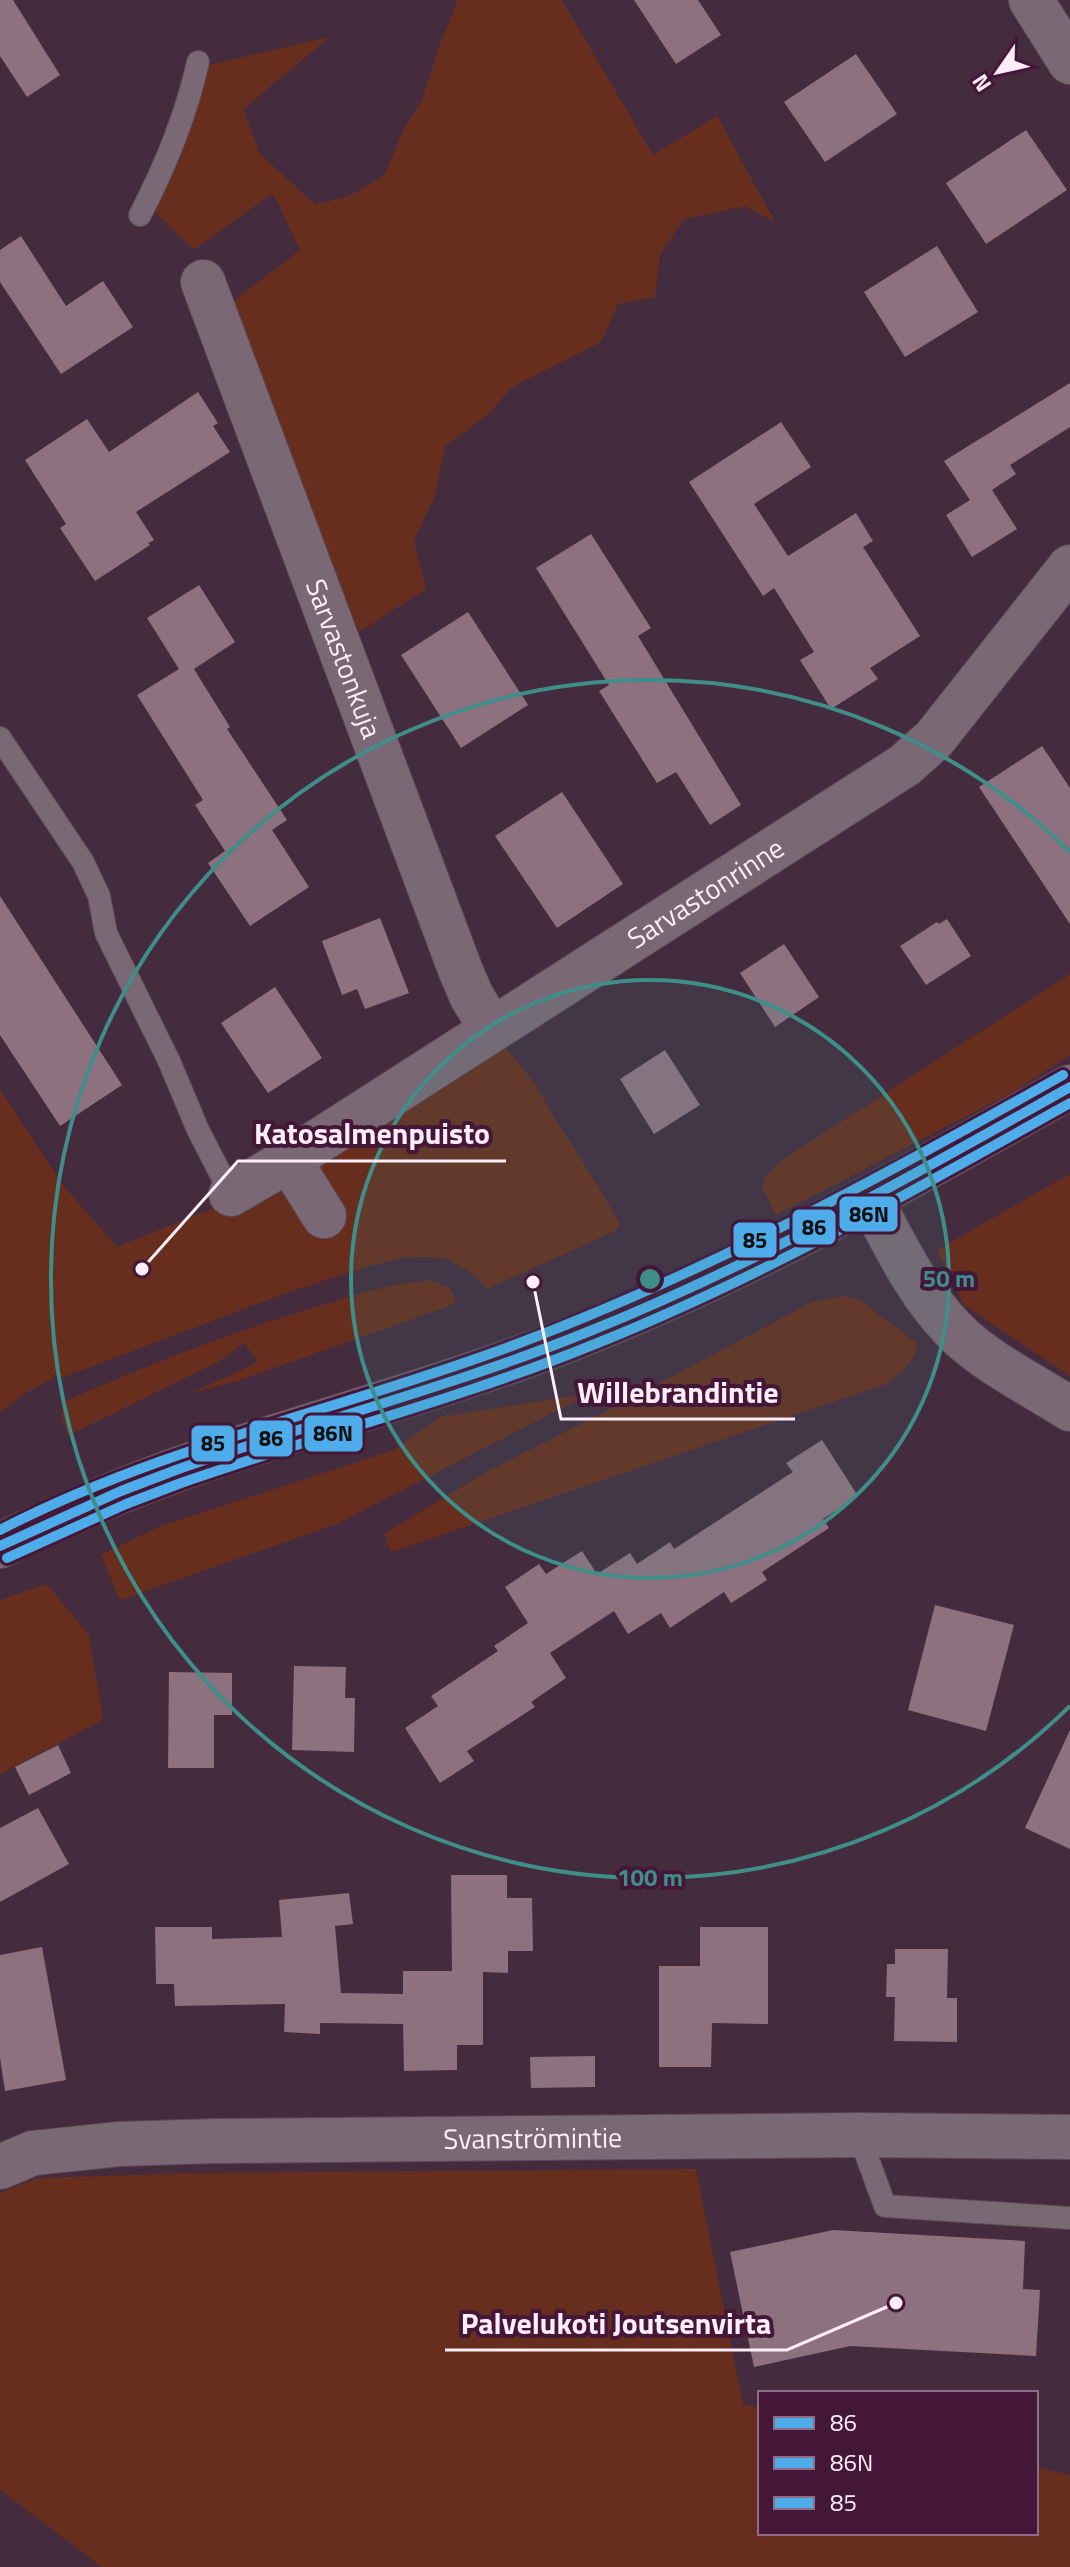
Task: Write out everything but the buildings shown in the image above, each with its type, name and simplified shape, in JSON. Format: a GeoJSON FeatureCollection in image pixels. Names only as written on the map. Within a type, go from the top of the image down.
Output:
{"type":"FeatureCollection","features":[{"type":"Feature","properties":{"kind":"street"},"geometry":{"type":"LineString","coordinates":[[1031,0],[1070,62]]}},
{"type":"Feature","properties":{"kind":"street","name":"Sarvastonkuja"},"geometry":{"type":"LineString","coordinates":[[203,282],[460,969],[472,997],[492,1029]]}},
{"type":"Feature","properties":{"kind":"street","name":"Sarvastonrinne"},"geometry":{"type":"LineString","coordinates":[[231,1194],[289,1160],[905,765],[934,739],[1070,567]]}},
{"type":"Feature","properties":{"kind":"street"},"geometry":{"type":"LineString","coordinates":[[0,1546],[102,1498],[195,1463],[514,1360],[691,1289],[871,1200],[1070,1087]]}},
{"type":"Feature","properties":{"kind":"street"},"geometry":{"type":"LineString","coordinates":[[289,1160],[324,1216]]}},
{"type":"Feature","properties":{"kind":"street"},"geometry":{"type":"LineString","coordinates":[[871,1200],[926,1298],[954,1331],[1070,1409]]}},
{"type":"Feature","properties":{"kind":"street","name":"Svanströmintie"},"geometry":{"type":"LineString","coordinates":[[0,2167],[33,2153],[119,2144],[859,2135],[1070,2137]]}},
{"type":"Feature","properties":{"kind":"lane"},"geometry":{"type":"LineString","coordinates":[[140,215],[165,167],[189,100],[198,62]]}},
{"type":"Feature","properties":{"kind":"lane"},"geometry":{"type":"LineString","coordinates":[[0,738],[83,862],[99,896],[106,933],[231,1194]]}},
{"type":"Feature","properties":{"kind":"lane"},"geometry":{"type":"LineString","coordinates":[[859,2135],[885,2206],[1070,2218]]}},
{"type":"Feature","properties":{"kind":"shaded area"},"geometry":{"type":"Polygon","coordinates":[[[458,0],[562,0],[653,155],[717,116],[775,222],[745,206],[684,219],[660,254],[655,297],[618,304],[601,342],[512,387],[488,415],[445,446],[435,495],[414,541],[426,589],[359,632],[232,302],[300,250],[273,193],[194,250],[150,207],[209,65],[330,37],[243,109],[260,154],[315,204],[349,196],[384,176],[404,129],[422,100],[458,0]]]}},
{"type":"Feature","properties":{"kind":"shaded area"},"geometry":{"type":"Polygon","coordinates":[[[1070,974],[1070,1055],[1013,1092],[776,1215],[762,1186],[766,1176],[782,1160],[1070,974]]]}},
{"type":"Feature","properties":{"kind":"shaded area"},"geometry":{"type":"Polygon","coordinates":[[[503,1047],[533,1083],[598,1186],[620,1224],[615,1231],[487,1289],[473,1274],[445,1258],[408,1257],[369,1266],[286,1293],[64,1377],[58,1375],[0,1412],[0,1090],[63,1185],[117,1247],[213,1208],[246,1213],[250,1205],[286,1182],[320,1179],[319,1163],[503,1047]]]}},
{"type":"Feature","properties":{"kind":"shaded area"},"geometry":{"type":"Polygon","coordinates":[[[1070,1174],[1070,1376],[964,1305],[937,1250],[1070,1174]]]}},
{"type":"Feature","properties":{"kind":"shaded area"},"geometry":{"type":"Polygon","coordinates":[[[430,1280],[450,1288],[456,1301],[447,1307],[234,1382],[192,1393],[258,1361],[244,1343],[220,1361],[67,1436],[61,1413],[66,1401],[98,1387],[295,1313],[379,1289],[430,1280]]]}},
{"type":"Feature","properties":{"kind":"shaded area"},"geometry":{"type":"Polygon","coordinates":[[[847,1296],[861,1301],[917,1343],[911,1361],[889,1383],[391,1552],[384,1534],[488,1471],[812,1302],[847,1296]]]}},
{"type":"Feature","properties":{"kind":"shaded area"},"geometry":{"type":"Polygon","coordinates":[[[591,1393],[337,1524],[120,1600],[101,1555],[161,1526],[394,1450],[440,1417],[591,1393]]]}},
{"type":"Feature","properties":{"kind":"shaded area"},"geometry":{"type":"Polygon","coordinates":[[[47,1584],[89,1636],[103,1720],[0,1774],[0,1600],[47,1584]]]}},
{"type":"Feature","properties":{"kind":"shaded area"},"geometry":{"type":"Polygon","coordinates":[[[696,2169],[743,2404],[758,2408],[758,2535],[1038,2535],[1038,2467],[1070,2475],[1070,2567],[102,2567],[0,2490],[0,2193],[38,2178],[191,2173],[696,2169]]]}},
{"type":"Feature","properties":{"kind":"transit line","name":"85"},"geometry":{"type":"LineString","coordinates":[[0,1530],[126,1474],[452,1367],[588,1316],[795,1220],[1063,1075]]}},
{"type":"Feature","properties":{"kind":"transit line","name":"86"},"geometry":{"type":"LineString","coordinates":[[0,1546],[121,1491],[176,1470],[488,1369],[652,1305],[834,1217],[1070,1087]]}},
{"type":"Feature","properties":{"kind":"transit line","name":"86N"},"geometry":{"type":"LineString","coordinates":[[7,1558],[126,1504],[181,1483],[493,1382],[656,1318],[777,1262],[1070,1103]]}},
{"type":"Feature","properties":{"kind":"place","name":"Katosalmenpuisto"},"geometry":{"type":"Point","coordinates":[142,1269]}},
{"type":"Feature","properties":{"kind":"place","name":"Willebrandintie"},"geometry":{"type":"Point","coordinates":[533,1282]}},
{"type":"Feature","properties":{"kind":"place","name":"Palvelukoti Joutsenvirta"},"geometry":{"type":"Point","coordinates":[896,2303]}}]}
